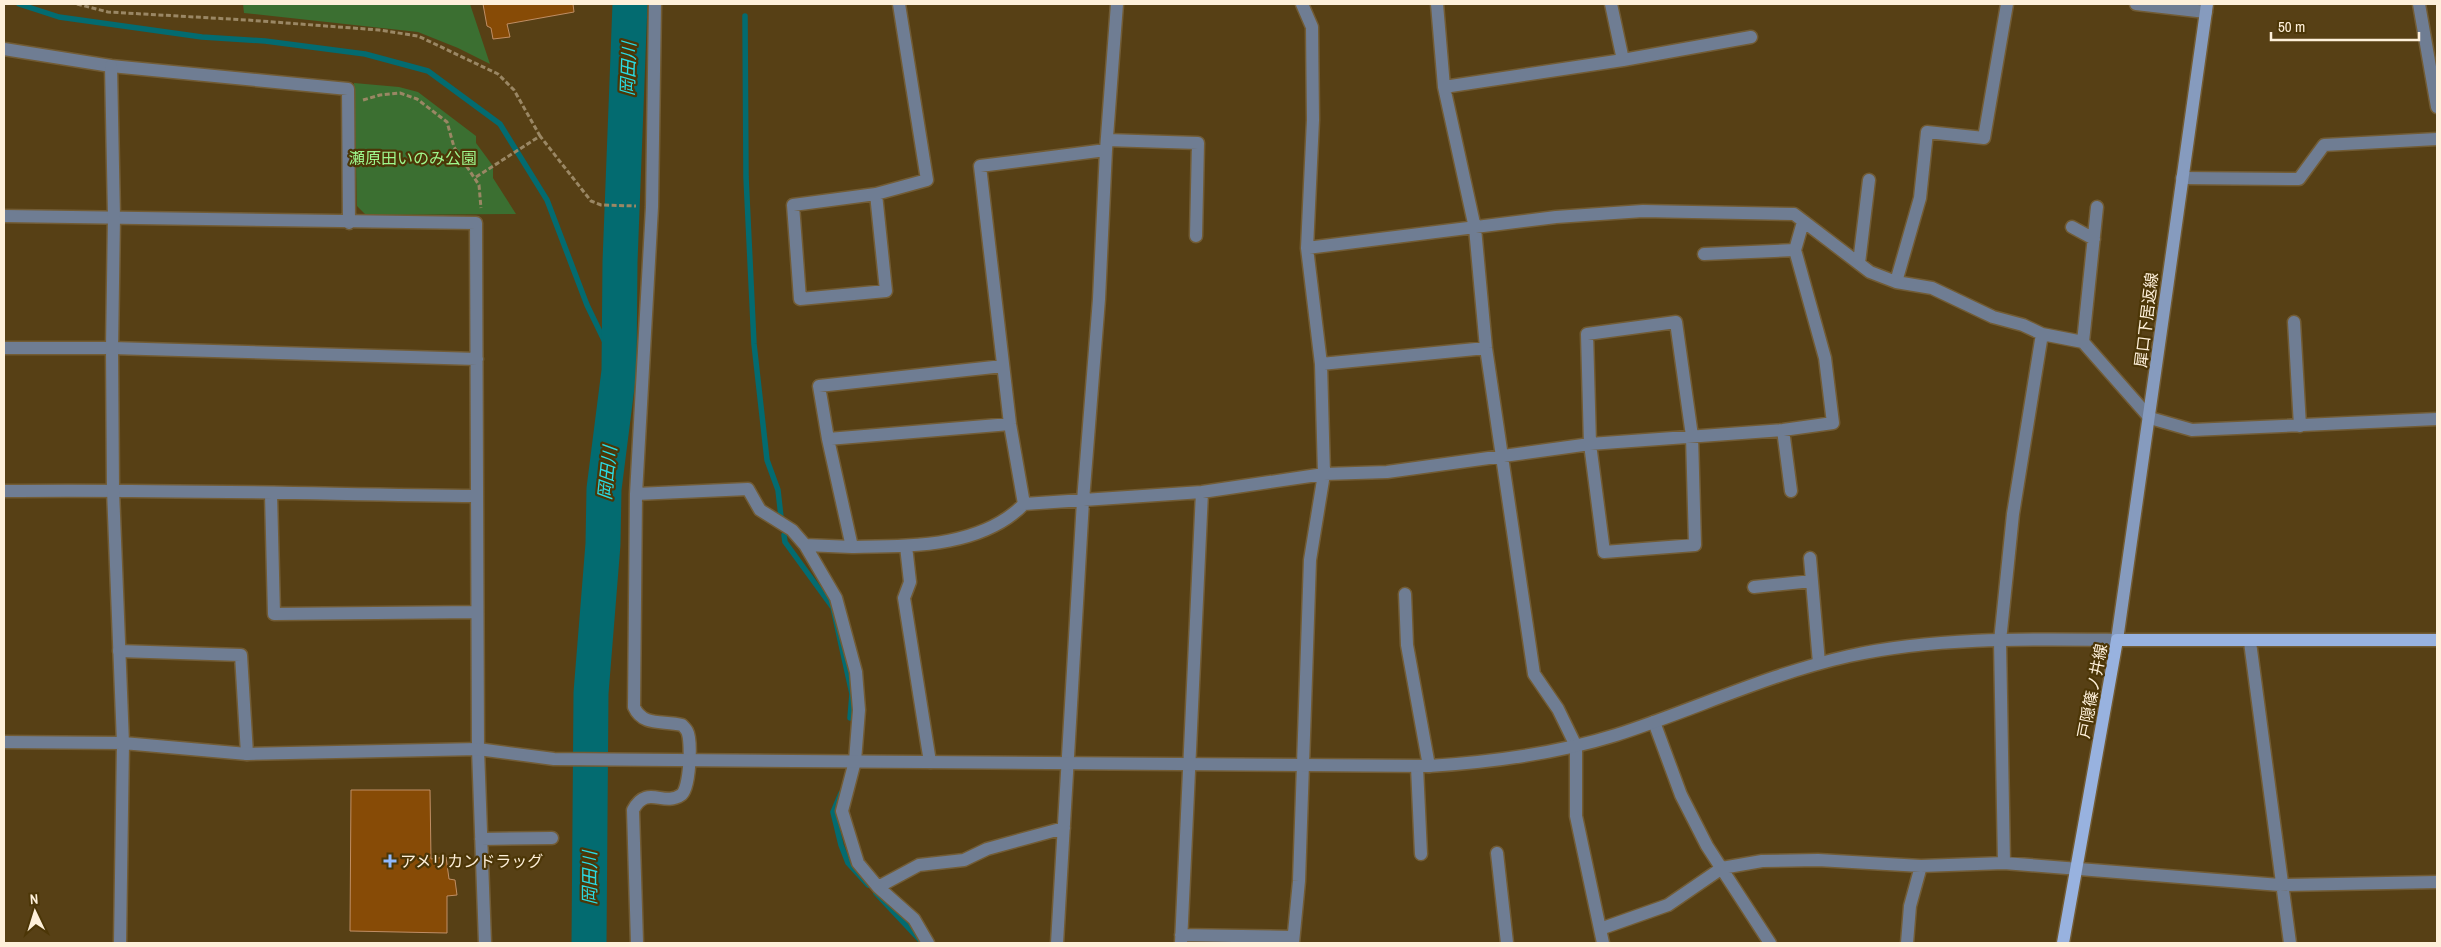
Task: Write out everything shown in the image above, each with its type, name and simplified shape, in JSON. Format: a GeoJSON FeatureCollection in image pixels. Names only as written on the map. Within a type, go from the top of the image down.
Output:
{"type":"FeatureCollection","features":[{"type":"Feature","properties":{"kind":"main road","name":"犀口下居返線"},"geometry":{"type":"LineString","coordinates":[[2117,640],[2150,418],[2206,8]]}},
{"type":"Feature","properties":{"kind":"main road","name":"戸隠篠ノ井線"},"geometry":{"type":"LineString","coordinates":[[2063,943],[2117,640],[2250,642],[2437,640]]}},
{"type":"Feature","properties":{"kind":"street"},"geometry":{"type":"LineString","coordinates":[[636,943],[632,810],[637,802],[644,797],[671,798],[681,796],[686,789],[689,760],[689,738],[682,725],[647,722],[638,716],[634,707],[636,494],[652,207],[655,4]]}},
{"type":"Feature","properties":{"kind":"street"},"geometry":{"type":"LineString","coordinates":[[876,194],[886,291],[800,300],[793,205],[876,194],[927,180],[899,4]]}},
{"type":"Feature","properties":{"kind":"street"},"geometry":{"type":"LineString","coordinates":[[1057,943],[1083,501],[1099,298],[1117,4]]}},
{"type":"Feature","properties":{"kind":"street"},"geometry":{"type":"LineString","coordinates":[[1202,492],[1181,939],[1293,940],[1299,881],[1310,560],[1324,474],[1321,364],[1308,248],[1313,120],[1312,27],[1302,4]]}},
{"type":"Feature","properties":{"kind":"street"},"geometry":{"type":"LineString","coordinates":[[1437,4],[1444,87],[1475,228],[1486,348],[1500,456],[1534,674],[1558,709],[1576,746],[1576,816],[1603,943]]}},
{"type":"Feature","properties":{"kind":"street"},"geometry":{"type":"LineString","coordinates":[[1611,4],[1623,60]]}},
{"type":"Feature","properties":{"kind":"street"},"geometry":{"type":"LineString","coordinates":[[1896,282],[1920,198],[1926,132],[1984,138],[2007,4]]}},
{"type":"Feature","properties":{"kind":"street"},"geometry":{"type":"LineString","coordinates":[[2136,4],[2206,8]]}},
{"type":"Feature","properties":{"kind":"street"},"geometry":{"type":"LineString","coordinates":[[2418,4],[2437,107]]}},
{"type":"Feature","properties":{"kind":"street"},"geometry":{"type":"LineString","coordinates":[[1444,87],[1623,60],[1751,38]]}},
{"type":"Feature","properties":{"kind":"street"},"geometry":{"type":"LineString","coordinates":[[4,49],[110,66],[348,89],[349,223]]}},
{"type":"Feature","properties":{"kind":"street"},"geometry":{"type":"LineString","coordinates":[[110,66],[114,217],[112,348],[114,490],[124,743],[120,943]]}},
{"type":"Feature","properties":{"kind":"street"},"geometry":{"type":"LineString","coordinates":[[2182,178],[2299,179],[2324,145],[2437,139]]}},
{"type":"Feature","properties":{"kind":"street"},"geometry":{"type":"LineString","coordinates":[[1024,504],[1010,424],[980,166],[1107,145],[1198,143],[1196,236]]}},
{"type":"Feature","properties":{"kind":"street"},"geometry":{"type":"LineString","coordinates":[[1859,263],[1869,180]]}},
{"type":"Feature","properties":{"kind":"street"},"geometry":{"type":"LineString","coordinates":[[2083,342],[2097,207]]}},
{"type":"Feature","properties":{"kind":"street"},"geometry":{"type":"LineString","coordinates":[[1308,248],[1556,217],[1643,211],[1794,214],[1870,272],[1896,282],[1932,288],[1993,317],[2042,334],[2083,342],[2150,418],[2192,430],[2437,419]]}},
{"type":"Feature","properties":{"kind":"street"},"geometry":{"type":"LineString","coordinates":[[4,216],[349,223],[476,223],[478,749],[485,943]]}},
{"type":"Feature","properties":{"kind":"street"},"geometry":{"type":"LineString","coordinates":[[805,545],[852,547],[906,546],[958,539],[993,527],[1014,514],[1024,504],[1202,492],[1324,474],[1387,472],[1590,444],[1783,430],[1833,423],[1825,358],[1795,250],[1803,222]]}},
{"type":"Feature","properties":{"kind":"street"},"geometry":{"type":"LineString","coordinates":[[2072,227],[2094,238]]}},
{"type":"Feature","properties":{"kind":"street"},"geometry":{"type":"LineString","coordinates":[[1704,254],[1795,250]]}},
{"type":"Feature","properties":{"kind":"street"},"geometry":{"type":"LineString","coordinates":[[1676,322],[1692,436],[1695,545],[1604,552],[1590,444],[1587,334],[1676,322]]}},
{"type":"Feature","properties":{"kind":"street"},"geometry":{"type":"LineString","coordinates":[[2294,322],[2300,426]]}},
{"type":"Feature","properties":{"kind":"street"},"geometry":{"type":"LineString","coordinates":[[2004,863],[2000,641],[2013,514],[2042,334]]}},
{"type":"Feature","properties":{"kind":"street"},"geometry":{"type":"LineString","coordinates":[[4,348],[112,348],[477,359]]}},
{"type":"Feature","properties":{"kind":"street"},"geometry":{"type":"LineString","coordinates":[[1321,364],[1486,348]]}},
{"type":"Feature","properties":{"kind":"street"},"geometry":{"type":"LineString","coordinates":[[852,547],[828,438],[819,386],[1003,366]]}},
{"type":"Feature","properties":{"kind":"street"},"geometry":{"type":"LineString","coordinates":[[828,438],[1010,424]]}},
{"type":"Feature","properties":{"kind":"street"},"geometry":{"type":"LineString","coordinates":[[1783,430],[1791,491]]}},
{"type":"Feature","properties":{"kind":"street"},"geometry":{"type":"LineString","coordinates":[[636,494],[748,489],[760,510],[792,530],[805,545],[836,598],[856,672],[859,710],[855,761],[842,811],[858,863],[878,887],[914,919],[928,943]]}},
{"type":"Feature","properties":{"kind":"street"},"geometry":{"type":"LineString","coordinates":[[4,491],[114,490],[476,496]]}},
{"type":"Feature","properties":{"kind":"street"},"geometry":{"type":"LineString","coordinates":[[271,494],[274,614],[477,612]]}},
{"type":"Feature","properties":{"kind":"street"},"geometry":{"type":"LineString","coordinates":[[906,546],[910,582],[904,598],[930,762]]}},
{"type":"Feature","properties":{"kind":"street"},"geometry":{"type":"LineString","coordinates":[[1810,558],[1819,664]]}},
{"type":"Feature","properties":{"kind":"street"},"geometry":{"type":"LineString","coordinates":[[1754,587],[1812,581]]}},
{"type":"Feature","properties":{"kind":"street"},"geometry":{"type":"LineString","coordinates":[[1405,594],[1407,645],[1423,767],[1421,854]]}},
{"type":"Feature","properties":{"kind":"street"},"geometry":{"type":"LineString","coordinates":[[4,742],[124,743],[247,754],[478,749],[554,759],[1423,767],[1520,758],[1576,746],[1654,722],[1759,682],[1819,664],[1884,650],[2000,641],[2117,640]]}},
{"type":"Feature","properties":{"kind":"street"},"geometry":{"type":"LineString","coordinates":[[2250,642],[2280,885],[2290,943]]}},
{"type":"Feature","properties":{"kind":"street"},"geometry":{"type":"LineString","coordinates":[[119,652],[241,655],[247,754]]}},
{"type":"Feature","properties":{"kind":"street"},"geometry":{"type":"LineString","coordinates":[[1654,722],[1681,795],[1707,846],[1770,943]]}},
{"type":"Feature","properties":{"kind":"street"},"geometry":{"type":"LineString","coordinates":[[878,887],[920,865],[964,860],[987,849],[1064,828]]}},
{"type":"Feature","properties":{"kind":"street"},"geometry":{"type":"LineString","coordinates":[[481,839],[552,838]]}},
{"type":"Feature","properties":{"kind":"street"},"geometry":{"type":"LineString","coordinates":[[1497,852],[1507,943]]}},
{"type":"Feature","properties":{"kind":"street"},"geometry":{"type":"LineString","coordinates":[[1600,929],[1668,905],[1722,868],[1762,861],[1818,860],[1922,866],[2004,863],[2280,885],[2437,882]]}},
{"type":"Feature","properties":{"kind":"street"},"geometry":{"type":"LineString","coordinates":[[1907,943],[1910,906],[1922,866]]}},
{"type":"Feature","properties":{"kind":"path"},"geometry":{"type":"LineString","coordinates":[[77,4],[108,12],[379,30],[418,36],[498,74],[514,90],[540,136],[582,192],[591,201],[601,205],[652,207]]}},
{"type":"Feature","properties":{"kind":"path"},"geometry":{"type":"LineString","coordinates":[[348,101],[400,93],[417,99],[447,122],[454,147],[464,165],[476,177],[479,185],[481,203],[480,214],[476,223]]}},
{"type":"Feature","properties":{"kind":"path"},"geometry":{"type":"LineString","coordinates":[[476,177],[540,136]]}},
{"type":"Feature","properties":{"kind":"green space"},"geometry":{"type":"Polygon","coordinates":[[[243,4],[470,4],[490,64],[458,48],[418,32],[244,13],[243,4]]]}},
{"type":"Feature","properties":{"kind":"green space","name":"瀬原田いのみ公園"},"geometry":{"type":"Polygon","coordinates":[[[354,83],[399,87],[418,92],[476,136],[476,143],[493,166],[493,178],[516,214],[366,215],[357,206],[354,83]]]}},
{"type":"Feature","properties":{"kind":"building"},"geometry":{"type":"Polygon","coordinates":[[[483,4],[573,4],[574,12],[507,24],[510,37],[493,39],[491,28],[487,26],[483,4]]]}},
{"type":"Feature","properties":{"kind":"building"},"geometry":{"type":"Polygon","coordinates":[[[351,790],[430,790],[431,859],[446,857],[449,879],[455,880],[457,895],[447,896],[447,933],[350,931],[351,790]]]}},
{"type":"Feature","properties":{"kind":"waterway"},"geometry":{"type":"LineString","coordinates":[[19,4],[59,17],[202,37],[265,41],[365,54],[428,71],[500,124],[547,200],[587,305],[619,371]]}},
{"type":"Feature","properties":{"kind":"waterway","name":"岡田川"},"geometry":{"type":"LineString","coordinates":[[589,943],[591,693],[603,544],[604,489],[619,371],[620,262],[630,4]]}},
{"type":"Feature","properties":{"kind":"waterway"},"geometry":{"type":"LineString","coordinates":[[745,16],[746,177],[754,344],[767,460],[778,490],[781,517]]}},
{"type":"Feature","properties":{"kind":"waterway"},"geometry":{"type":"LineString","coordinates":[[784,535],[785,542],[833,608],[852,694],[850,718]]}},
{"type":"Feature","properties":{"kind":"waterway"},"geometry":{"type":"LineString","coordinates":[[841,793],[833,812],[841,845],[848,863],[868,885]]}},
{"type":"Feature","properties":{"kind":"waterway"},"geometry":{"type":"LineString","coordinates":[[876,893],[921,941]]}},
{"type":"Feature","properties":{"kind":"place","name":"アメリカンドラッグ"},"geometry":{"type":"Point","coordinates":[390,861]}}]}
